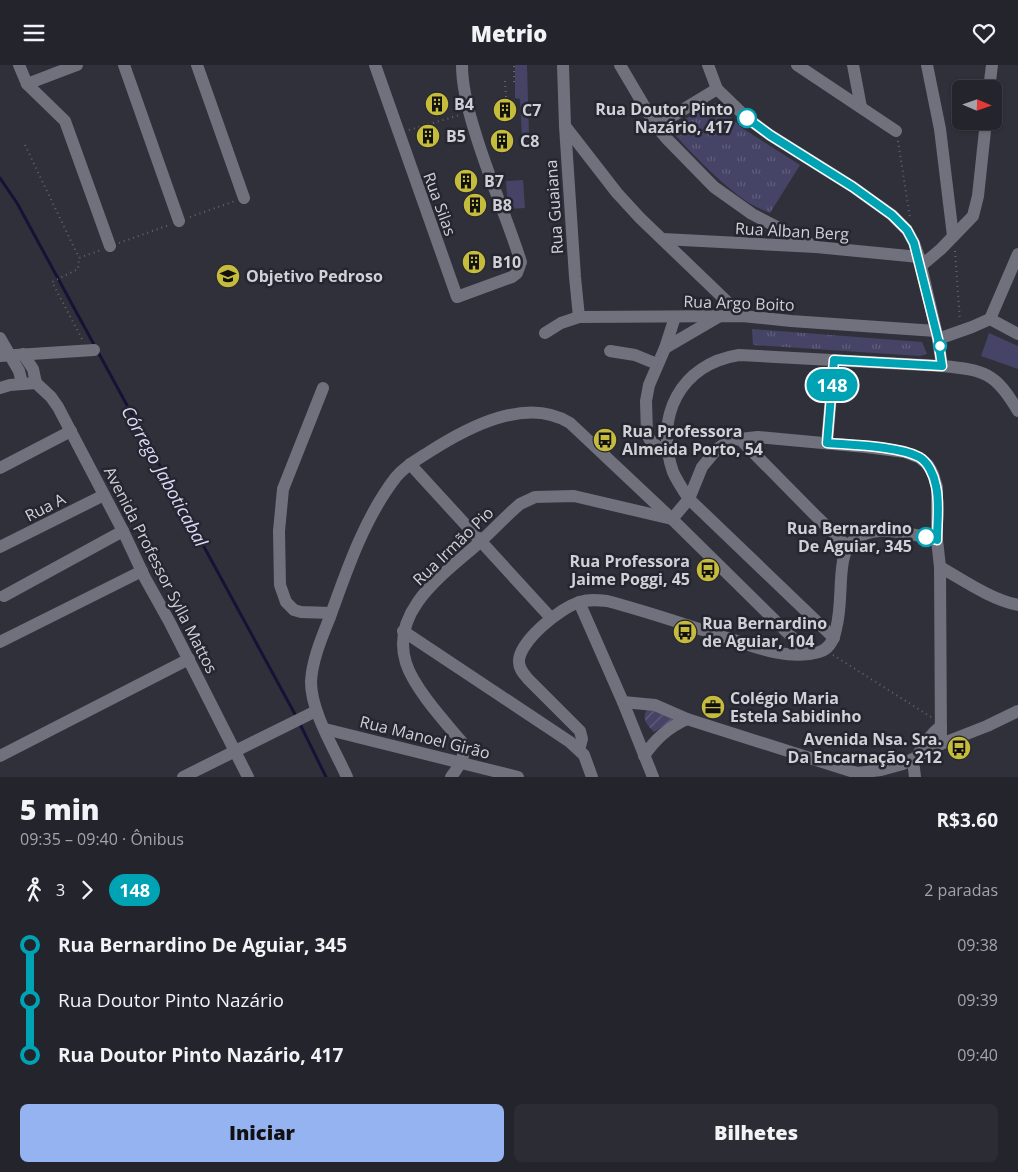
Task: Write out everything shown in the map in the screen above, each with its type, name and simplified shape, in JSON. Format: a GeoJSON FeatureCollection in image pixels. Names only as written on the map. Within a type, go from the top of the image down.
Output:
{"type":"FeatureCollection","features":[{"type":"Feature","properties":{"kind":"street"},"geometry":{"type":"LineString","coordinates":[[18,65],[27,84],[56,110],[65,121],[110,246]]}},
{"type":"Feature","properties":{"kind":"street"},"geometry":{"type":"LineString","coordinates":[[27,84],[77,65]]}},
{"type":"Feature","properties":{"kind":"street"},"geometry":{"type":"LineString","coordinates":[[124,65],[179,221]]}},
{"type":"Feature","properties":{"kind":"street"},"geometry":{"type":"LineString","coordinates":[[197,65],[244,198]]}},
{"type":"Feature","properties":{"kind":"street","name":"Rua Silas"},"geometry":{"type":"LineString","coordinates":[[375,65],[457,297],[512,277],[517,273],[520,262],[482,157],[469,113],[462,79],[462,65]]}},
{"type":"Feature","properties":{"kind":"street","name":"Rua Guaiana"},"geometry":{"type":"LineString","coordinates":[[563,65],[565,126],[579,317]]}},
{"type":"Feature","properties":{"kind":"street"},"geometry":{"type":"LineString","coordinates":[[708,65],[717,89],[747,118],[770,135],[853,187],[899,221],[914,243],[920,261],[942,366]]}},
{"type":"Feature","properties":{"kind":"street"},"geometry":{"type":"LineString","coordinates":[[797,65],[896,131]]}},
{"type":"Feature","properties":{"kind":"street"},"geometry":{"type":"LineString","coordinates":[[853,65],[861,107]]}},
{"type":"Feature","properties":{"kind":"street"},"geometry":{"type":"LineString","coordinates":[[927,65],[940,129],[953,236]]}},
{"type":"Feature","properties":{"kind":"street"},"geometry":{"type":"LineString","coordinates":[[990,80],[992,65]]}},
{"type":"Feature","properties":{"kind":"street"},"geometry":{"type":"LineString","coordinates":[[624,68],[656,126],[714,187],[738,205],[770,224],[816,247]]}},
{"type":"Feature","properties":{"kind":"street"},"geometry":{"type":"LineString","coordinates":[[656,126],[717,89]]}},
{"type":"Feature","properties":{"kind":"street"},"geometry":{"type":"LineString","coordinates":[[565,126],[617,193],[650,229],[663,239],[742,316]]}},
{"type":"Feature","properties":{"kind":"street"},"geometry":{"type":"LineString","coordinates":[[920,261],[941,249],[971,219],[976,209],[985,130]]}},
{"type":"Feature","properties":{"kind":"street"},"geometry":{"type":"LineString","coordinates":[[768,245],[776,239],[777,235],[770,224]]}},
{"type":"Feature","properties":{"kind":"street","name":"Rua Alban Berg"},"geometry":{"type":"LineString","coordinates":[[663,239],[816,247],[920,261]]}},
{"type":"Feature","properties":{"kind":"street"},"geometry":{"type":"LineString","coordinates":[[937,335],[961,331],[990,319],[1018,254]]}},
{"type":"Feature","properties":{"kind":"street","name":"Rua Argo Boito"},"geometry":{"type":"LineString","coordinates":[[545,333],[562,323],[579,317],[742,316],[937,335]]}},
{"type":"Feature","properties":{"kind":"street"},"geometry":{"type":"LineString","coordinates":[[668,451],[655,445],[647,434],[646,401],[649,385],[665,348],[675,317]]}},
{"type":"Feature","properties":{"kind":"street"},"geometry":{"type":"LineString","coordinates":[[665,348],[718,317]]}},
{"type":"Feature","properties":{"kind":"street"},"geometry":{"type":"LineString","coordinates":[[990,319],[1018,334]]}},
{"type":"Feature","properties":{"kind":"street"},"geometry":{"type":"LineString","coordinates":[[0,338],[4,356],[18,371],[22,383]]}},
{"type":"Feature","properties":{"kind":"street"},"geometry":{"type":"LineString","coordinates":[[4,356],[91,350]]}},
{"type":"Feature","properties":{"kind":"street"},"geometry":{"type":"LineString","coordinates":[[610,351],[635,355],[657,364]]}},
{"type":"Feature","properties":{"kind":"street","name":"Avenida Professor Sylla Mattos"},"geometry":{"type":"LineString","coordinates":[[23,354],[33,369],[36,383],[51,397],[71,431],[248,777]]}},
{"type":"Feature","properties":{"kind":"street"},"geometry":{"type":"LineString","coordinates":[[834,638],[689,499],[674,473],[668,451],[667,424],[684,384],[707,365],[719,359],[739,355],[968,368],[979,371],[998,383],[1014,397],[1018,411]]}},
{"type":"Feature","properties":{"kind":"street"},"geometry":{"type":"LineString","coordinates":[[827,443],[834,360]]}},
{"type":"Feature","properties":{"kind":"street"},"geometry":{"type":"LineString","coordinates":[[0,388],[22,383],[36,383]]}},
{"type":"Feature","properties":{"kind":"street"},"geometry":{"type":"LineString","coordinates":[[323,388],[283,489],[279,531],[280,585],[286,601],[294,610],[331,613]]}},
{"type":"Feature","properties":{"kind":"street"},"geometry":{"type":"LineString","coordinates":[[348,777],[316,711],[312,697],[311,681],[314,663],[348,569],[384,494],[398,475],[410,464],[445,442],[480,425],[508,416],[546,413],[560,417],[570,423],[672,519],[809,654]]}},
{"type":"Feature","properties":{"kind":"street"},"geometry":{"type":"LineString","coordinates":[[0,467],[71,431]]}},
{"type":"Feature","properties":{"kind":"street"},"geometry":{"type":"LineString","coordinates":[[672,519],[689,499],[702,467],[724,444],[739,438],[758,437],[827,443],[905,452],[920,458],[928,465],[937,487],[937,540],[940,567],[941,744]]}},
{"type":"Feature","properties":{"kind":"street"},"geometry":{"type":"LineString","coordinates":[[739,438],[848,547]]}},
{"type":"Feature","properties":{"kind":"street"},"geometry":{"type":"LineString","coordinates":[[410,464],[552,618]]}},
{"type":"Feature","properties":{"kind":"street","name":"Rua A"},"geometry":{"type":"LineString","coordinates":[[0,547],[104,495]]}},
{"type":"Feature","properties":{"kind":"street","name":"Rua Irmão Pio"},"geometry":{"type":"LineString","coordinates":[[403,631],[426,592],[442,574],[520,505],[535,497],[574,496],[672,519]]}},
{"type":"Feature","properties":{"kind":"street"},"geometry":{"type":"LineString","coordinates":[[579,750],[582,739],[580,731],[528,679],[521,671],[519,662],[524,646],[552,618],[568,606],[592,600],[607,601],[766,649],[795,655],[809,654],[825,650],[834,638],[839,611],[843,560],[848,547],[856,539],[883,530],[937,540]]}},
{"type":"Feature","properties":{"kind":"street"},"geometry":{"type":"LineString","coordinates":[[4,596],[123,531]]}},
{"type":"Feature","properties":{"kind":"street"},"geometry":{"type":"LineString","coordinates":[[940,567],[983,591],[1018,605]]}},
{"type":"Feature","properties":{"kind":"street"},"geometry":{"type":"LineString","coordinates":[[0,642],[142,571]]}},
{"type":"Feature","properties":{"kind":"street"},"geometry":{"type":"LineString","coordinates":[[580,602],[653,777]]}},
{"type":"Feature","properties":{"kind":"street"},"geometry":{"type":"LineString","coordinates":[[403,631],[570,742],[587,761],[592,777]]}},
{"type":"Feature","properties":{"kind":"street"},"geometry":{"type":"LineString","coordinates":[[403,631],[403,648],[407,664],[417,684],[461,741],[463,748],[462,762],[451,777]]}},
{"type":"Feature","properties":{"kind":"street"},"geometry":{"type":"LineString","coordinates":[[0,756],[188,659]]}},
{"type":"Feature","properties":{"kind":"street"},"geometry":{"type":"LineString","coordinates":[[623,702],[655,705],[687,719],[863,775],[915,759],[941,744],[987,726],[1018,711]]}},
{"type":"Feature","properties":{"kind":"street"},"geometry":{"type":"LineString","coordinates":[[183,777],[316,711]]}},
{"type":"Feature","properties":{"kind":"street"},"geometry":{"type":"LineString","coordinates":[[644,756],[651,745],[663,734],[687,719]]}},
{"type":"Feature","properties":{"kind":"street"},"geometry":{"type":"LineString","coordinates":[[941,724],[965,735]]}},
{"type":"Feature","properties":{"kind":"street"},"geometry":{"type":"LineString","coordinates":[[914,777],[915,759],[929,737],[941,724]]}},
{"type":"Feature","properties":{"kind":"street","name":"Rua Manoel Girão"},"geometry":{"type":"LineString","coordinates":[[325,729],[518,777]]}},
{"type":"Feature","properties":{"kind":"path"},"geometry":{"type":"LineString","coordinates":[[514,65],[514,81]]}},
{"type":"Feature","properties":{"kind":"path"},"geometry":{"type":"LineString","coordinates":[[505,81],[506,99]]}},
{"type":"Feature","properties":{"kind":"path"},"geometry":{"type":"LineString","coordinates":[[411,129],[463,114]]}},
{"type":"Feature","properties":{"kind":"path"},"geometry":{"type":"LineString","coordinates":[[896,131],[911,225]]}},
{"type":"Feature","properties":{"kind":"path"},"geometry":{"type":"LineString","coordinates":[[25,145],[79,258],[78,269],[52,282],[91,350]]}},
{"type":"Feature","properties":{"kind":"path"},"geometry":{"type":"LineString","coordinates":[[953,236],[961,331]]}},
{"type":"Feature","properties":{"kind":"path"},"geometry":{"type":"LineString","coordinates":[[79,258],[110,246]]}},
{"type":"Feature","properties":{"kind":"path"},"geometry":{"type":"LineString","coordinates":[[825,650],[941,724]]}},
{"type":"Feature","properties":{"kind":"green space"},"geometry":{"type":"Polygon","coordinates":[[[515,65],[527,65],[529,137],[522,138],[520,99],[515,98],[515,65]]]}},
{"type":"Feature","properties":{"kind":"green space"},"geometry":{"type":"Polygon","coordinates":[[[715,103],[742,128],[800,165],[770,213],[749,203],[728,187],[670,129],[670,127],[715,103]]]}},
{"type":"Feature","properties":{"kind":"green space"},"geometry":{"type":"Polygon","coordinates":[[[523,180],[525,208],[508,209],[506,181],[523,180]]]}},
{"type":"Feature","properties":{"kind":"green space"},"geometry":{"type":"Polygon","coordinates":[[[752,329],[922,342],[927,354],[920,356],[753,345],[752,329]]]}},
{"type":"Feature","properties":{"kind":"green space"},"geometry":{"type":"Polygon","coordinates":[[[989,333],[1018,346],[1018,369],[981,356],[989,333]]]}},
{"type":"Feature","properties":{"kind":"green space"},"geometry":{"type":"Polygon","coordinates":[[[648,708],[674,720],[654,732],[645,721],[648,708]]]}},
{"type":"Feature","properties":{"kind":"waterway","name":"Córrego Jaboticabal"},"geometry":{"type":"LineString","coordinates":[[0,178],[17,203],[296,716]]}},
{"type":"Feature","properties":{"kind":"waterway","name":"Córrego Jaboticabal"},"geometry":{"type":"LineString","coordinates":[[299,722],[326,777]]}},
{"type":"Feature","properties":{"kind":"bus line","name":"148"},"geometry":{"type":"LineString","coordinates":[[747,118],[770,135],[853,187],[892,215],[907,230],[914,243],[938,339],[942,366],[834,360],[827,443],[905,452],[920,458],[928,465],[937,487],[937,540],[926,537]]}},
{"type":"Feature","properties":{"kind":"place","name":"B4"},"geometry":{"type":"Point","coordinates":[437,104]}},
{"type":"Feature","properties":{"kind":"place","name":"C7"},"geometry":{"type":"Point","coordinates":[505,110]}},
{"type":"Feature","properties":{"kind":"place","name":"Rua Doutor Pinto Nazário, 417"},"geometry":{"type":"Point","coordinates":[747,118]}},
{"type":"Feature","properties":{"kind":"place","name":"B5"},"geometry":{"type":"Point","coordinates":[428,136]}},
{"type":"Feature","properties":{"kind":"place","name":"C8"},"geometry":{"type":"Point","coordinates":[502,141]}},
{"type":"Feature","properties":{"kind":"place","name":"B7"},"geometry":{"type":"Point","coordinates":[466,181]}},
{"type":"Feature","properties":{"kind":"place","name":"B8"},"geometry":{"type":"Point","coordinates":[475,205]}},
{"type":"Feature","properties":{"kind":"place","name":"B10"},"geometry":{"type":"Point","coordinates":[474,262]}},
{"type":"Feature","properties":{"kind":"place","name":"Objetivo Pedroso"},"geometry":{"type":"Point","coordinates":[228,276]}},
{"type":"Feature","properties":{"kind":"place","name":"Rua Professora Almeida Porto, 54"},"geometry":{"type":"Point","coordinates":[605,440]}},
{"type":"Feature","properties":{"kind":"place","name":"Rua Bernardino De Aguiar, 345"},"geometry":{"type":"Point","coordinates":[926,537]}},
{"type":"Feature","properties":{"kind":"place","name":"Rua Professora Jaime Poggi, 45"},"geometry":{"type":"Point","coordinates":[708,570]}},
{"type":"Feature","properties":{"kind":"place","name":"Rua Bernardino de Aguiar, 104"},"geometry":{"type":"Point","coordinates":[685,632]}},
{"type":"Feature","properties":{"kind":"place","name":"Colégio Maria Estela Sabidinho"},"geometry":{"type":"Point","coordinates":[713,707]}},
{"type":"Feature","properties":{"kind":"place","name":"Avenida Nsa. Sra. Da Encarnação, 212"},"geometry":{"type":"Point","coordinates":[959,748]}}]}
